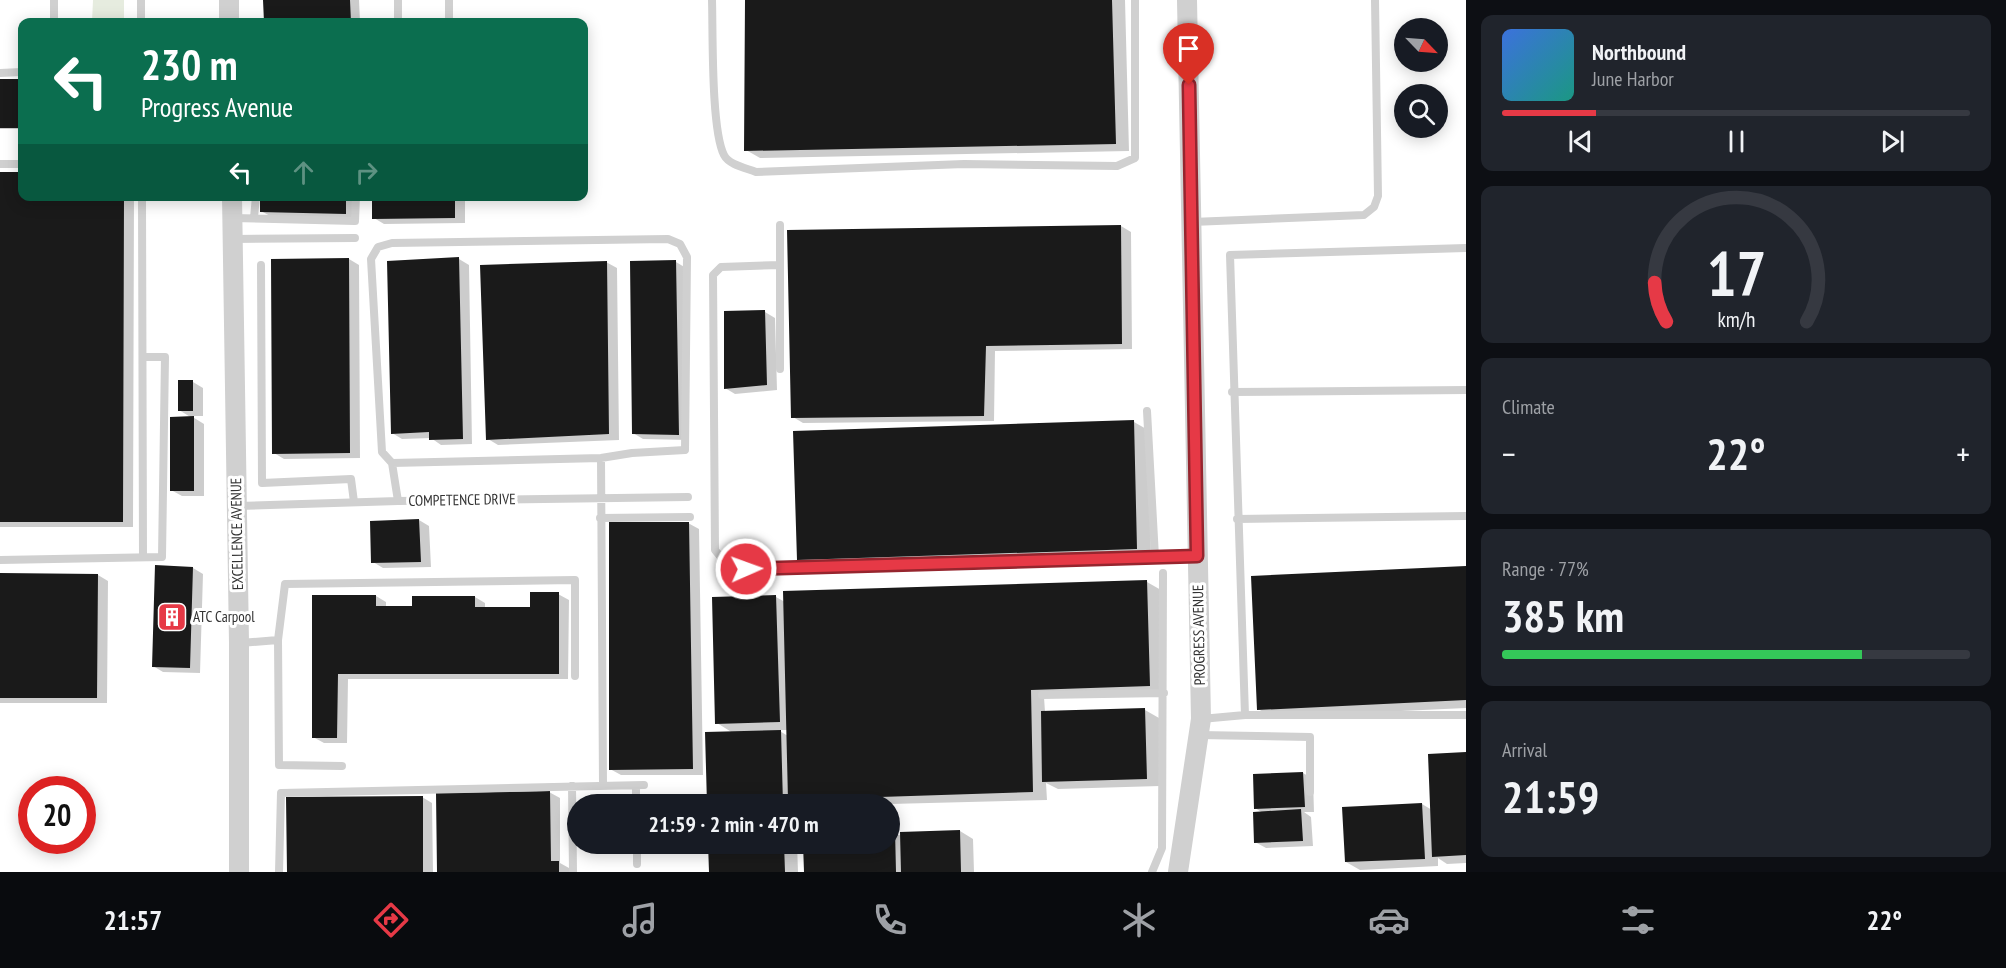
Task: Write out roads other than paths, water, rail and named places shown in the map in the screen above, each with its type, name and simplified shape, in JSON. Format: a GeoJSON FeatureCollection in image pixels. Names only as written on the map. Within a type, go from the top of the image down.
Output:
{"type":"FeatureCollection","features":[{"type":"Feature","properties":{"kind":"street"},"geometry":{"type":"LineString","coordinates":[[228,0],[230,18]]}},
{"type":"Feature","properties":{"kind":"street","name":"PROGRESS AVENUE"},"geometry":{"type":"LineString","coordinates":[[1178,872],[1199,727],[1187,0]]}},
{"type":"Feature","properties":{"kind":"street","name":"EXCELLENCE AVENUE"},"geometry":{"type":"LineString","coordinates":[[232,201],[239,643],[239,872]]}},
{"type":"Feature","properties":{"kind":"lane"},"geometry":{"type":"LineString","coordinates":[[54,0],[54,18]]}},
{"type":"Feature","properties":{"kind":"lane"},"geometry":{"type":"LineString","coordinates":[[141,0],[141,18]]}},
{"type":"Feature","properties":{"kind":"lane"},"geometry":{"type":"LineString","coordinates":[[398,0],[398,18]]}},
{"type":"Feature","properties":{"kind":"lane"},"geometry":{"type":"LineString","coordinates":[[449,0],[449,18]]}},
{"type":"Feature","properties":{"kind":"lane"},"geometry":{"type":"LineString","coordinates":[[712,0],[718,128],[722,148],[724,155],[733,164],[756,172],[964,164],[1117,166],[1135,158],[1135,0]]}},
{"type":"Feature","properties":{"kind":"lane"},"geometry":{"type":"LineString","coordinates":[[1192,222],[1364,215],[1374,207],[1378,196],[1375,0]]}},
{"type":"Feature","properties":{"kind":"lane"},"geometry":{"type":"LineString","coordinates":[[0,73],[18,72]]}},
{"type":"Feature","properties":{"kind":"lane"},"geometry":{"type":"LineString","coordinates":[[0,164],[18,164]]}},
{"type":"Feature","properties":{"kind":"lane"},"geometry":{"type":"LineString","coordinates":[[142,201],[144,557]]}},
{"type":"Feature","properties":{"kind":"lane"},"geometry":{"type":"LineString","coordinates":[[254,218],[256,201]]}},
{"type":"Feature","properties":{"kind":"lane"},"geometry":{"type":"LineString","coordinates":[[232,218],[355,221],[356,201]]}},
{"type":"Feature","properties":{"kind":"lane"},"geometry":{"type":"LineString","coordinates":[[780,225],[780,369]]}},
{"type":"Feature","properties":{"kind":"lane"},"geometry":{"type":"LineString","coordinates":[[232,238],[355,238]]}},
{"type":"Feature","properties":{"kind":"lane"},"geometry":{"type":"LineString","coordinates":[[392,463],[601,458],[632,453],[685,450],[687,257],[680,244],[668,239],[392,243],[378,247],[371,259],[379,420],[382,452],[392,463],[398,501]]}},
{"type":"Feature","properties":{"kind":"lane"},"geometry":{"type":"LineString","coordinates":[[1245,715],[1232,392],[1230,255],[1466,248]]}},
{"type":"Feature","properties":{"kind":"lane"},"geometry":{"type":"LineString","coordinates":[[261,265],[262,483],[351,479],[354,502]]}},
{"type":"Feature","properties":{"kind":"lane"},"geometry":{"type":"LineString","coordinates":[[780,265],[721,267],[713,275],[715,550],[724,561],[746,569],[1197,556]]}},
{"type":"Feature","properties":{"kind":"lane"},"geometry":{"type":"LineString","coordinates":[[0,560],[162,557],[165,357],[144,357]]}},
{"type":"Feature","properties":{"kind":"lane"},"geometry":{"type":"LineString","coordinates":[[1232,392],[1466,390]]}},
{"type":"Feature","properties":{"kind":"lane"},"geometry":{"type":"LineString","coordinates":[[1147,411],[1155,557]]}},
{"type":"Feature","properties":{"kind":"lane"},"geometry":{"type":"LineString","coordinates":[[601,458],[603,785]]}},
{"type":"Feature","properties":{"kind":"lane","name":"COMPETENCE DRIVE"},"geometry":{"type":"LineString","coordinates":[[236,506],[688,496]]}},
{"type":"Feature","properties":{"kind":"lane"},"geometry":{"type":"LineString","coordinates":[[1237,519],[1466,516]]}},
{"type":"Feature","properties":{"kind":"lane"},"geometry":{"type":"LineString","coordinates":[[600,518],[690,518]]}},
{"type":"Feature","properties":{"kind":"lane"},"geometry":{"type":"LineString","coordinates":[[1152,872],[1162,848],[1163,573]]}},
{"type":"Feature","properties":{"kind":"lane"},"geometry":{"type":"LineString","coordinates":[[342,766],[279,765],[278,640],[285,584],[575,580],[575,676]]}},
{"type":"Feature","properties":{"kind":"lane"},"geometry":{"type":"LineString","coordinates":[[239,643],[278,640]]}},
{"type":"Feature","properties":{"kind":"lane"},"geometry":{"type":"LineString","coordinates":[[1042,695],[1164,693]]}},
{"type":"Feature","properties":{"kind":"lane"},"geometry":{"type":"LineString","coordinates":[[1199,727],[1245,715],[1466,715]]}},
{"type":"Feature","properties":{"kind":"lane"},"geometry":{"type":"LineString","coordinates":[[1199,727],[1310,737],[1310,792]]}},
{"type":"Feature","properties":{"kind":"lane"},"geometry":{"type":"LineString","coordinates":[[279,872],[281,793],[603,785],[640,786],[638,794]]}},
{"type":"Feature","properties":{"kind":"lane"},"geometry":{"type":"LineString","coordinates":[[572,786],[573,872]]}},
{"type":"Feature","properties":{"kind":"lane"},"geometry":{"type":"LineString","coordinates":[[637,854],[637,864]]}},
{"type":"Feature","properties":{"kind":"place","name":"ATC Carpool"},"geometry":{"type":"Point","coordinates":[172,617]}}]}
